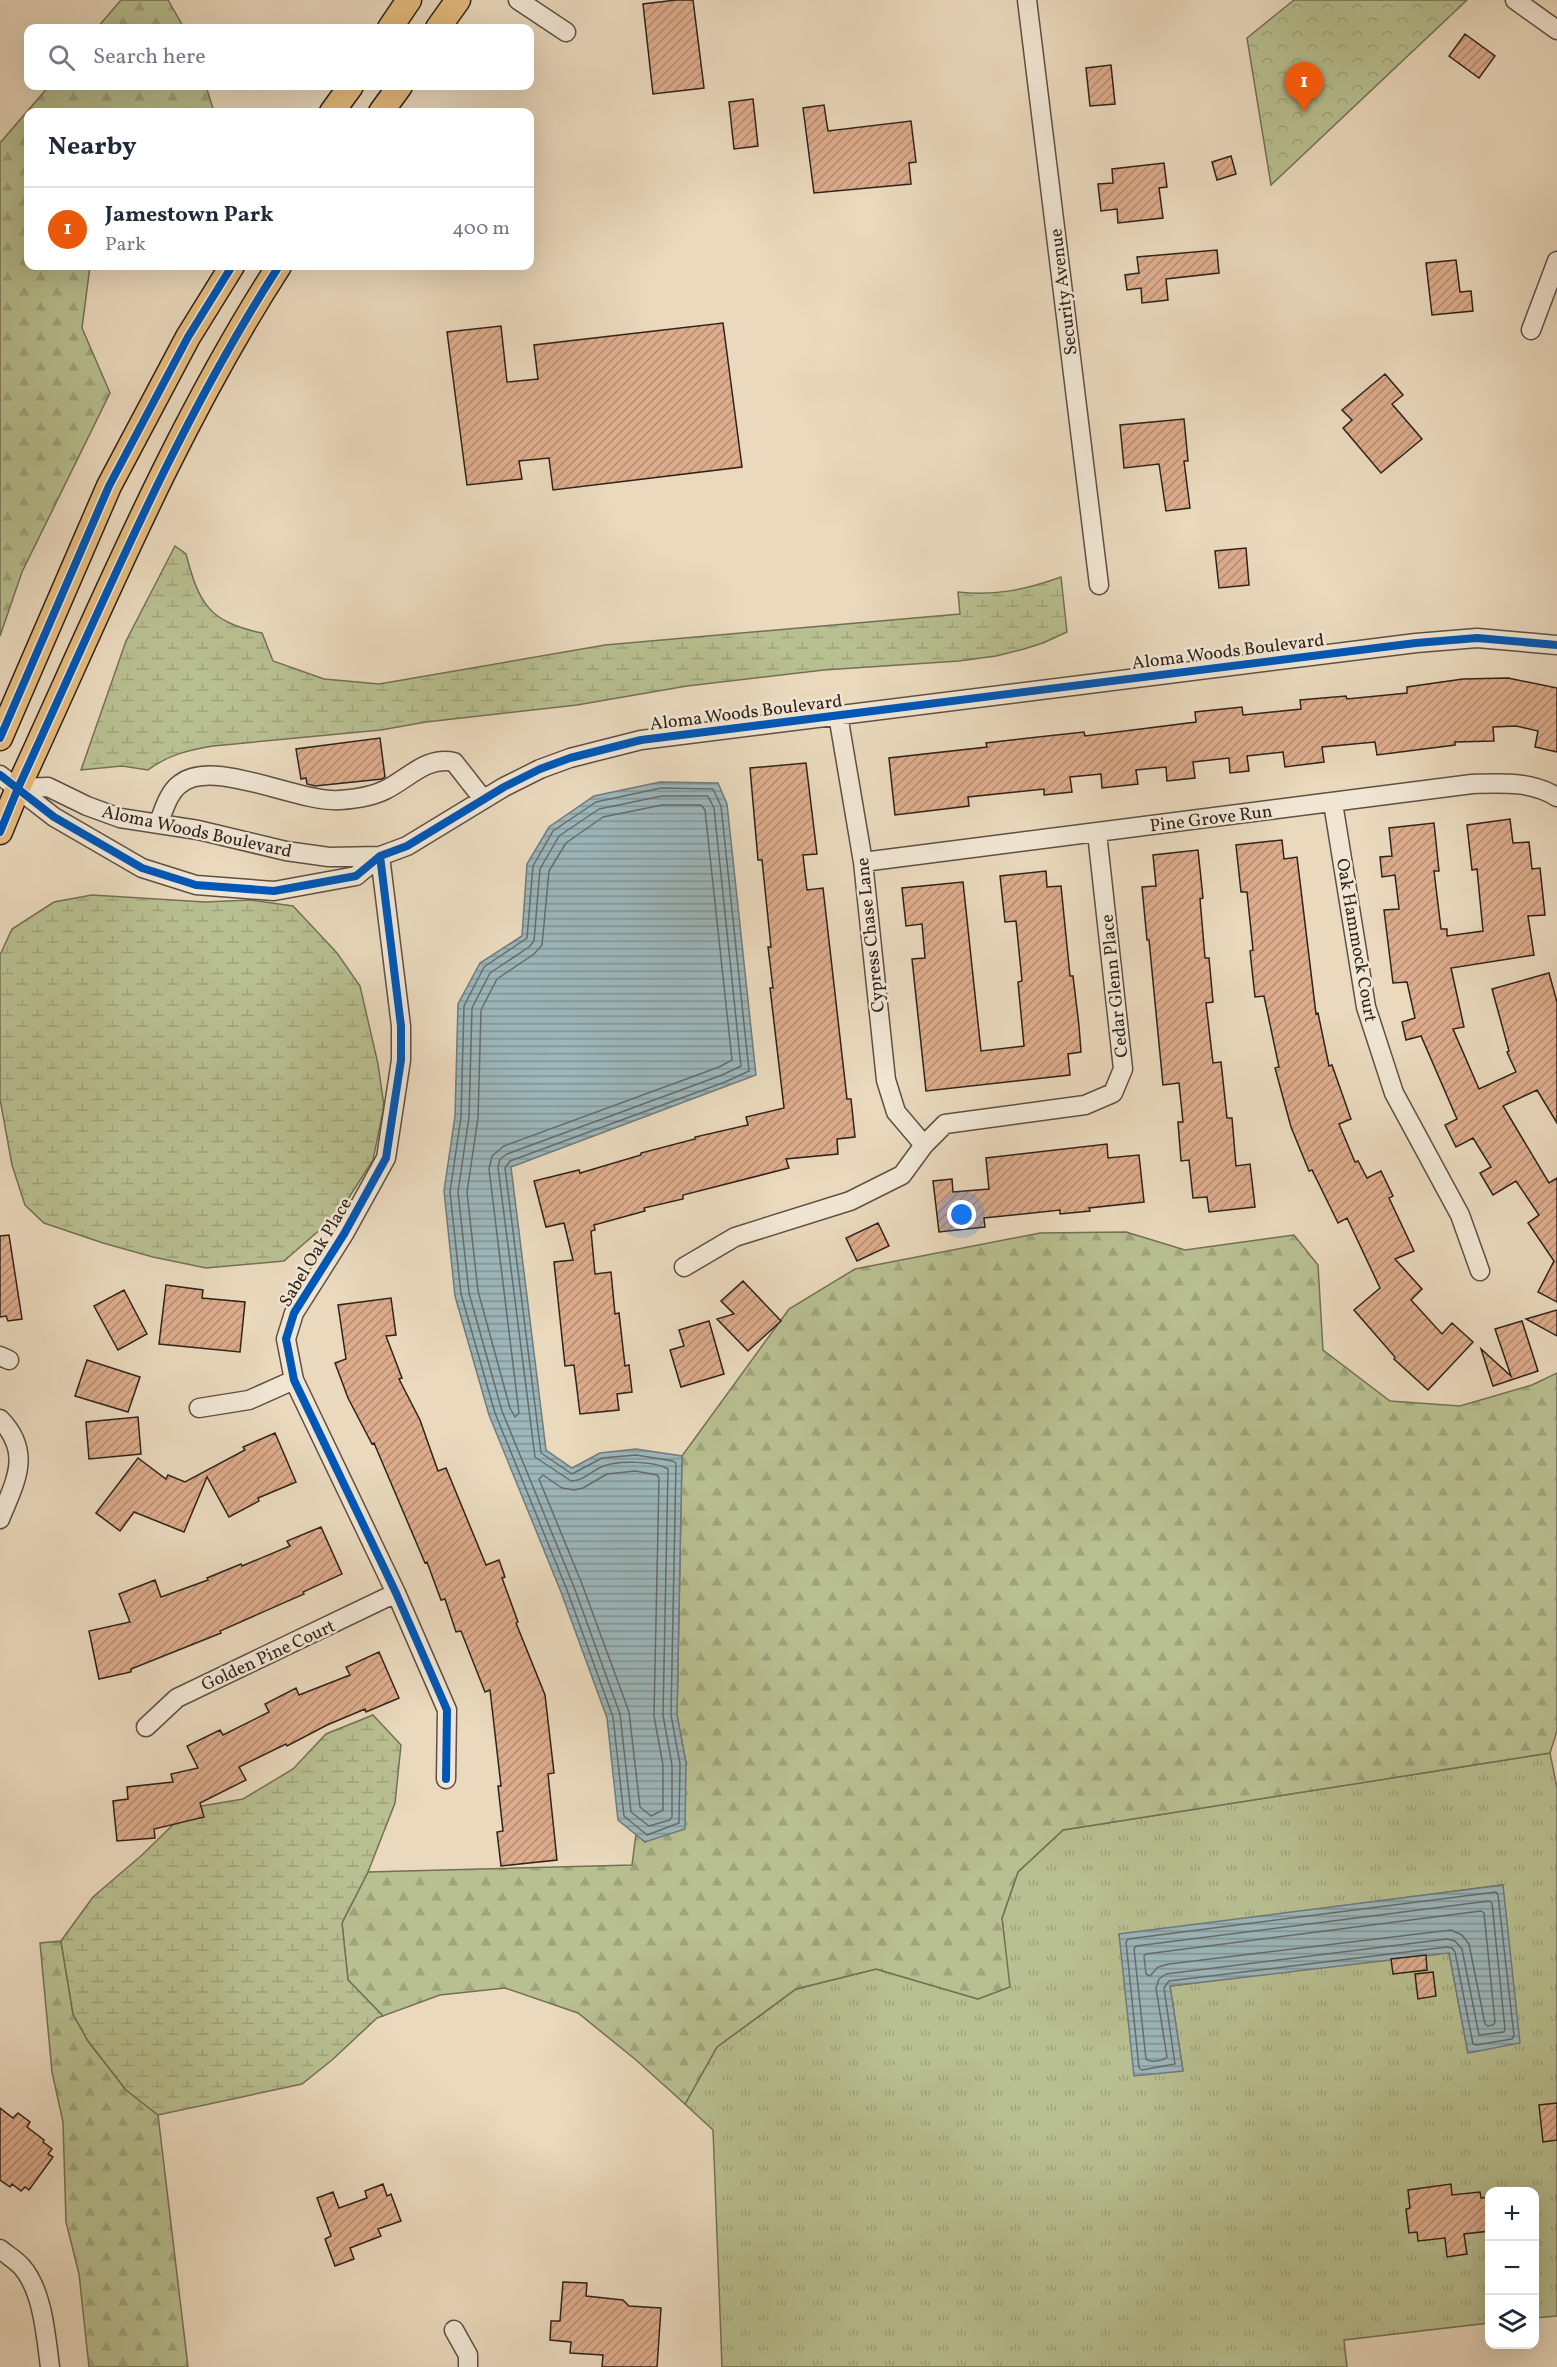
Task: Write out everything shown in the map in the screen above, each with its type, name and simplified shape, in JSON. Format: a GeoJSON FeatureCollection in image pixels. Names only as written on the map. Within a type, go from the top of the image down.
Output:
{"type":"FeatureCollection","features":[{"type":"Feature","properties":{"kind":"main road"},"geometry":{"type":"LineString","coordinates":[[393,24],[409,0]]}},
{"type":"Feature","properties":{"kind":"main road"},"geometry":{"type":"LineString","coordinates":[[441,24],[458,0]]}},
{"type":"Feature","properties":{"kind":"main road"},"geometry":{"type":"LineString","coordinates":[[335,108],[348,90]]}},
{"type":"Feature","properties":{"kind":"main road"},"geometry":{"type":"LineString","coordinates":[[384,108],[397,90]]}},
{"type":"Feature","properties":{"kind":"main road"},"geometry":{"type":"LineString","coordinates":[[0,738],[109,486],[188,337],[230,270]]}},
{"type":"Feature","properties":{"kind":"main road"},"geometry":{"type":"LineString","coordinates":[[0,832],[9,781],[152,492],[229,348],[277,270]]}},
{"type":"Feature","properties":{"kind":"street"},"geometry":{"type":"LineString","coordinates":[[518,0],[566,32]]}},
{"type":"Feature","properties":{"kind":"street","name":"Security Avenue"},"geometry":{"type":"LineString","coordinates":[[1027,0],[1098,585]]}},
{"type":"Feature","properties":{"kind":"street"},"geometry":{"type":"LineString","coordinates":[[1515,0],[1557,30]]}},
{"type":"Feature","properties":{"kind":"street"},"geometry":{"type":"LineString","coordinates":[[1531,330],[1557,261]]}},
{"type":"Feature","properties":{"kind":"street","name":"Aloma Woods Boulevard"},"geometry":{"type":"LineString","coordinates":[[9,781],[54,817],[142,868],[196,885],[274,891],[356,876],[380,856],[406,846],[483,799],[540,769],[630,743],[1416,643],[1477,638],[1557,645]]}},
{"type":"Feature","properties":{"kind":"street","name":"Cypress Chase Lane"},"geometry":{"type":"LineString","coordinates":[[838,715],[863,862],[886,1080],[896,1112],[924,1144]]}},
{"type":"Feature","properties":{"kind":"street"},"geometry":{"type":"LineString","coordinates":[[158,824],[169,797],[179,784],[202,775],[222,775],[309,798],[339,800],[366,797],[383,791],[422,765],[446,760],[454,762],[483,799]]}},
{"type":"Feature","properties":{"kind":"street","name":"Aloma Woods Boulevard"},"geometry":{"type":"LineString","coordinates":[[9,781],[48,788],[120,818],[238,838],[305,854],[329,857],[380,856]]}},
{"type":"Feature","properties":{"kind":"street","name":"Pine Grove Run"},"geometry":{"type":"LineString","coordinates":[[863,862],[1472,784],[1522,784],[1542,789],[1557,797]]}},
{"type":"Feature","properties":{"kind":"street","name":"Oak Hammock Court"},"geometry":{"type":"LineString","coordinates":[[1333,803],[1366,1006],[1394,1093],[1460,1215],[1480,1271]]}},
{"type":"Feature","properties":{"kind":"street","name":"Cedar Glenn Place"},"geometry":{"type":"LineString","coordinates":[[684,1267],[735,1237],[850,1201],[902,1174],[924,1144],[945,1124],[1085,1106],[1113,1093],[1123,1069],[1097,833]]}},
{"type":"Feature","properties":{"kind":"street","name":"Sabel Oak Place"},"geometry":{"type":"LineString","coordinates":[[380,856],[401,1037],[401,1060],[386,1158],[344,1234],[294,1312],[286,1339],[294,1380],[396,1593],[447,1710],[446,1779]]}},
{"type":"Feature","properties":{"kind":"street"},"geometry":{"type":"LineString","coordinates":[[199,1408],[249,1400],[294,1380]]}},
{"type":"Feature","properties":{"kind":"street"},"geometry":{"type":"LineString","coordinates":[[0,1419],[11,1431],[19,1449],[20,1472],[0,1519]]}},
{"type":"Feature","properties":{"kind":"street","name":"Golden Pine Court"},"geometry":{"type":"LineString","coordinates":[[146,1727],[177,1698],[396,1593]]}},
{"type":"Feature","properties":{"kind":"street"},"geometry":{"type":"LineString","coordinates":[[0,2249],[22,2267],[33,2284],[43,2319],[50,2367]]}},
{"type":"Feature","properties":{"kind":"street"},"geometry":{"type":"LineString","coordinates":[[454,2330],[468,2355],[468,2367]]}},
{"type":"Feature","properties":{"kind":"green space"},"geometry":{"type":"Polygon","coordinates":[[[121,0],[168,0],[182,24],[100,24],[121,0]]]}},
{"type":"Feature","properties":{"kind":"green space"},"geometry":{"type":"Polygon","coordinates":[[[1294,0],[1467,0],[1271,185],[1247,38],[1294,0]]]}},
{"type":"Feature","properties":{"kind":"green space"},"geometry":{"type":"Polygon","coordinates":[[[46,90],[207,90],[213,108],[30,108],[46,90]]]}},
{"type":"Feature","properties":{"kind":"green space"},"geometry":{"type":"Polygon","coordinates":[[[24,115],[24,270],[89,270],[82,328],[110,393],[22,572],[0,636],[0,143],[24,115]]]}},
{"type":"Feature","properties":{"kind":"green space"},"geometry":{"type":"Polygon","coordinates":[[[175,546],[186,554],[196,586],[209,608],[230,623],[262,633],[273,661],[324,679],[379,684],[605,645],[960,614],[958,592],[1010,591],[1061,577],[1067,632],[1043,643],[996,656],[959,661],[824,670],[687,686],[577,705],[426,722],[381,730],[213,746],[179,754],[163,760],[148,770],[122,766],[81,770],[126,641],[175,546]]]}},
{"type":"Feature","properties":{"kind":"green space"},"geometry":{"type":"Polygon","coordinates":[[[92,895],[205,902],[250,900],[293,906],[337,953],[360,986],[378,1064],[384,1106],[373,1160],[339,1213],[284,1261],[206,1268],[153,1257],[44,1223],[25,1205],[12,1165],[0,1099],[0,955],[12,929],[54,902],[92,895]]]}},
{"type":"Feature","properties":{"kind":"green space"},"geometry":{"type":"Polygon","coordinates":[[[1126,1232],[1185,1250],[1294,1235],[1318,1265],[1323,1350],[1390,1401],[1460,1406],[1532,1385],[1557,1373],[1557,1731],[1550,1753],[1063,1830],[1018,1872],[1002,1918],[1010,1987],[978,1999],[876,1969],[796,1989],[717,2047],[685,2104],[578,2013],[505,1988],[440,1995],[383,2016],[348,1980],[342,1923],[368,1872],[632,1865],[636,1834],[645,1842],[686,1763],[677,1715],[682,1456],[789,1309],[855,1269],[1040,1233],[1126,1232]]]}},
{"type":"Feature","properties":{"kind":"green space"},"geometry":{"type":"Polygon","coordinates":[[[373,1715],[401,1745],[395,1803],[368,1872],[342,1923],[348,1980],[383,2016],[377,2018],[332,2060],[302,2084],[158,2115],[126,2090],[88,2041],[73,2014],[61,1941],[93,1897],[142,1855],[190,1808],[243,1799],[293,1769],[326,1734],[373,1715]]]}},
{"type":"Feature","properties":{"kind":"green space"},"geometry":{"type":"Polygon","coordinates":[[[1550,1753],[1557,1788],[1557,2316],[1539,2318],[1539,2187],[1485,2187],[1485,2323],[1344,2340],[1347,2367],[722,2367],[713,2130],[685,2104],[717,2047],[796,1989],[876,1969],[978,1999],[1009,1987],[1002,1918],[1018,1872],[1063,1830],[1550,1753]],[[1503,1885],[1119,1935],[1183,2071],[1170,1986],[1449,1952],[1468,2053],[1503,1885]]]}},
{"type":"Feature","properties":{"kind":"green space"},"geometry":{"type":"Polygon","coordinates":[[[61,1941],[73,2014],[88,2041],[126,2090],[158,2115],[188,2367],[89,2367],[79,2274],[66,2222],[63,2122],[52,2072],[40,1943],[61,1941]]]}},
{"type":"Feature","properties":{"kind":"water"},"geometry":{"type":"Polygon","coordinates":[[[660,782],[718,783],[727,804],[756,1075],[511,1167],[546,1450],[572,1468],[600,1453],[636,1449],[682,1456],[677,1715],[686,1763],[685,1829],[645,1842],[618,1820],[607,1718],[561,1592],[489,1415],[455,1296],[444,1191],[455,1116],[458,1004],[480,963],[522,936],[527,864],[549,827],[594,796],[660,782]]]}},
{"type":"Feature","properties":{"kind":"water"},"geometry":{"type":"Polygon","coordinates":[[[1503,1885],[1520,2043],[1468,2053],[1449,1953],[1170,1986],[1183,2071],[1134,2076],[1119,1934],[1503,1885]]]}},
{"type":"Feature","properties":{"kind":"building"},"geometry":{"type":"Polygon","coordinates":[[[693,0],[704,88],[653,94],[643,4],[693,0]]]}},
{"type":"Feature","properties":{"kind":"building"},"geometry":{"type":"Polygon","coordinates":[[[1465,34],[1495,56],[1479,78],[1449,56],[1465,34]]]}},
{"type":"Feature","properties":{"kind":"building"},"geometry":{"type":"Polygon","coordinates":[[[1111,65],[1115,104],[1090,106],[1086,68],[1111,65]]]}},
{"type":"Feature","properties":{"kind":"building"},"geometry":{"type":"Polygon","coordinates":[[[753,99],[758,146],[734,149],[729,102],[753,99]]]}},
{"type":"Feature","properties":{"kind":"building"},"geometry":{"type":"Polygon","coordinates":[[[824,105],[828,131],[911,121],[916,162],[909,163],[911,184],[814,193],[803,108],[824,105]]]}},
{"type":"Feature","properties":{"kind":"building"},"geometry":{"type":"Polygon","coordinates":[[[1231,156],[1236,174],[1217,180],[1212,162],[1231,156]]]}},
{"type":"Feature","properties":{"kind":"building"},"geometry":{"type":"Polygon","coordinates":[[[1164,163],[1167,187],[1159,188],[1163,218],[1118,223],[1117,209],[1101,211],[1098,184],[1113,183],[1112,169],[1164,163]]]}},
{"type":"Feature","properties":{"kind":"building"},"geometry":{"type":"Polygon","coordinates":[[[1217,250],[1219,273],[1166,279],[1168,300],[1142,303],[1141,288],[1127,290],[1125,275],[1139,273],[1137,257],[1217,250]]]}},
{"type":"Feature","properties":{"kind":"building"},"geometry":{"type":"Polygon","coordinates":[[[1456,260],[1460,292],[1471,291],[1473,311],[1432,315],[1426,263],[1456,260]]]}},
{"type":"Feature","properties":{"kind":"building"},"geometry":{"type":"Polygon","coordinates":[[[723,323],[742,467],[553,490],[549,458],[519,461],[522,479],[467,485],[447,332],[501,326],[507,382],[538,379],[534,345],[723,323]]]}},
{"type":"Feature","properties":{"kind":"building"},"geometry":{"type":"Polygon","coordinates":[[[1385,374],[1403,395],[1392,404],[1422,439],[1381,473],[1343,428],[1352,420],[1342,410],[1385,374]]]}},
{"type":"Feature","properties":{"kind":"building"},"geometry":{"type":"Polygon","coordinates":[[[1184,419],[1188,461],[1184,461],[1190,508],[1166,511],[1159,464],[1124,468],[1120,425],[1184,419]]]}},
{"type":"Feature","properties":{"kind":"building"},"geometry":{"type":"Polygon","coordinates":[[[1246,548],[1249,585],[1219,588],[1215,551],[1246,548]]]}},
{"type":"Feature","properties":{"kind":"building"},"geometry":{"type":"Polygon","coordinates":[[[1508,678],[1557,688],[1557,752],[1535,747],[1538,731],[1516,726],[1493,727],[1494,741],[1455,742],[1455,745],[1377,755],[1375,742],[1322,747],[1324,762],[1285,767],[1283,752],[1247,756],[1249,771],[1230,773],[1229,758],[1193,762],[1195,778],[1167,781],[1166,767],[1136,770],[1138,784],[1102,788],[1101,774],[1070,777],[1072,792],[1044,795],[1044,789],[968,797],[969,806],[895,815],[889,758],[987,747],[986,743],[1084,732],[1085,736],[1196,722],[1195,712],[1242,707],[1243,715],[1301,709],[1300,700],[1346,696],[1347,699],[1407,693],[1407,687],[1463,679],[1508,678]]]}},
{"type":"Feature","properties":{"kind":"building"},"geometry":{"type":"Polygon","coordinates":[[[380,738],[385,777],[382,779],[315,786],[307,784],[306,778],[301,779],[296,749],[380,738]]]}},
{"type":"Feature","properties":{"kind":"building"},"geometry":{"type":"Polygon","coordinates":[[[806,763],[817,854],[803,855],[807,890],[823,888],[847,1099],[851,1099],[855,1137],[837,1139],[838,1154],[786,1159],[789,1168],[683,1195],[683,1199],[644,1208],[645,1211],[594,1225],[595,1230],[591,1231],[595,1274],[611,1272],[615,1314],[619,1313],[625,1366],[629,1365],[632,1392],[617,1394],[619,1410],[580,1414],[574,1365],[565,1366],[554,1262],[573,1260],[564,1223],[546,1227],[534,1181],[579,1170],[580,1173],[641,1155],[641,1153],[695,1139],[695,1137],[748,1125],[746,1117],[784,1108],[770,988],[773,988],[768,947],[771,947],[762,860],[758,860],[750,768],[806,763]]]}},
{"type":"Feature","properties":{"kind":"building"},"geometry":{"type":"Polygon","coordinates":[[[1510,819],[1513,843],[1529,842],[1532,869],[1540,868],[1545,915],[1528,916],[1534,955],[1451,968],[1464,1027],[1453,1029],[1479,1089],[1516,1072],[1507,1052],[1509,1051],[1492,989],[1549,973],[1557,1002],[1557,1123],[1537,1090],[1503,1106],[1549,1183],[1557,1178],[1557,1302],[1538,1292],[1554,1261],[1528,1223],[1539,1215],[1516,1181],[1493,1195],[1480,1173],[1491,1167],[1473,1138],[1456,1147],[1445,1125],[1457,1119],[1421,1036],[1406,1040],[1402,1022],[1415,1018],[1407,982],[1393,983],[1384,910],[1399,909],[1395,875],[1382,877],[1380,857],[1392,856],[1389,828],[1434,823],[1439,871],[1434,871],[1441,929],[1447,929],[1447,936],[1483,931],[1477,869],[1472,870],[1467,825],[1510,819]]]}},
{"type":"Feature","properties":{"kind":"building"},"geometry":{"type":"Polygon","coordinates":[[[1282,840],[1284,859],[1297,857],[1316,1014],[1318,1013],[1329,1066],[1332,1065],[1351,1119],[1339,1124],[1355,1162],[1358,1161],[1367,1178],[1381,1171],[1393,1196],[1389,1198],[1414,1251],[1395,1259],[1422,1289],[1411,1300],[1442,1334],[1452,1323],[1473,1342],[1428,1390],[1394,1359],[1395,1357],[1354,1310],[1380,1288],[1347,1218],[1338,1223],[1312,1170],[1309,1171],[1291,1127],[1275,1068],[1279,1067],[1264,996],[1255,997],[1247,892],[1241,892],[1236,845],[1282,840]]]}},
{"type":"Feature","properties":{"kind":"building"},"geometry":{"type":"Polygon","coordinates":[[[1198,850],[1203,898],[1200,899],[1205,958],[1209,958],[1213,1002],[1206,1003],[1213,1063],[1221,1062],[1227,1118],[1232,1118],[1236,1166],[1250,1164],[1255,1207],[1209,1212],[1207,1197],[1193,1198],[1189,1160],[1181,1161],[1178,1122],[1183,1122],[1179,1083],[1163,1085],[1142,887],[1156,886],[1153,855],[1198,850]]]}},
{"type":"Feature","properties":{"kind":"building"},"geometry":{"type":"Polygon","coordinates":[[[1046,871],[1047,887],[1061,886],[1070,976],[1073,976],[1079,1026],[1081,1052],[1068,1054],[1070,1075],[926,1091],[912,959],[925,958],[922,924],[906,926],[902,888],[963,882],[981,1051],[1024,1046],[1018,982],[1022,981],[1016,921],[1005,922],[1000,876],[1046,871]]]}},
{"type":"Feature","properties":{"kind":"building"},"geometry":{"type":"Polygon","coordinates":[[[1107,1144],[1108,1158],[1139,1155],[1144,1202],[1089,1208],[1090,1211],[1060,1214],[1060,1210],[984,1218],[985,1227],[939,1232],[933,1181],[952,1179],[953,1192],[989,1189],[986,1158],[1107,1144]]]}},
{"type":"Feature","properties":{"kind":"building"},"geometry":{"type":"Polygon","coordinates":[[[878,1223],[889,1246],[857,1261],[846,1238],[878,1223]]]}},
{"type":"Feature","properties":{"kind":"building"},"geometry":{"type":"Polygon","coordinates":[[[9,1235],[22,1319],[8,1321],[6,1316],[0,1317],[0,1236],[9,1235]]]}},
{"type":"Feature","properties":{"kind":"building"},"geometry":{"type":"Polygon","coordinates":[[[743,1281],[781,1321],[748,1351],[717,1319],[734,1314],[721,1301],[743,1281]]]}},
{"type":"Feature","properties":{"kind":"building"},"geometry":{"type":"Polygon","coordinates":[[[166,1285],[203,1290],[202,1298],[245,1302],[240,1352],[159,1344],[166,1285]]]}},
{"type":"Feature","properties":{"kind":"building"},"geometry":{"type":"Polygon","coordinates":[[[124,1290],[147,1334],[118,1350],[94,1306],[124,1290]]]}},
{"type":"Feature","properties":{"kind":"building"},"geometry":{"type":"Polygon","coordinates":[[[391,1298],[396,1335],[386,1336],[402,1378],[399,1379],[420,1420],[438,1471],[446,1468],[486,1565],[499,1560],[505,1577],[502,1578],[518,1622],[516,1623],[545,1695],[554,1773],[548,1774],[557,1860],[501,1866],[497,1832],[503,1831],[498,1786],[501,1786],[490,1690],[485,1692],[461,1631],[456,1632],[445,1599],[441,1600],[427,1562],[425,1563],[374,1443],[372,1444],[348,1398],[335,1363],[346,1359],[338,1305],[391,1298]]]}},
{"type":"Feature","properties":{"kind":"building"},"geometry":{"type":"Polygon","coordinates":[[[1557,1310],[1557,1336],[1526,1319],[1557,1310]]]}},
{"type":"Feature","properties":{"kind":"building"},"geometry":{"type":"Polygon","coordinates":[[[709,1321],[724,1374],[681,1387],[670,1350],[684,1346],[679,1330],[709,1321]]]}},
{"type":"Feature","properties":{"kind":"building"},"geometry":{"type":"Polygon","coordinates":[[[1522,1321],[1538,1371],[1493,1386],[1481,1349],[1511,1376],[1495,1329],[1522,1321]]]}},
{"type":"Feature","properties":{"kind":"building"},"geometry":{"type":"Polygon","coordinates":[[[87,1360],[140,1377],[128,1412],[75,1396],[87,1360]]]}},
{"type":"Feature","properties":{"kind":"building"},"geometry":{"type":"Polygon","coordinates":[[[138,1417],[141,1454],[89,1459],[86,1422],[138,1417]]]}},
{"type":"Feature","properties":{"kind":"building"},"geometry":{"type":"Polygon","coordinates":[[[275,1433],[296,1482],[258,1498],[259,1501],[229,1517],[207,1477],[184,1532],[134,1512],[120,1531],[96,1513],[138,1458],[166,1479],[168,1475],[185,1482],[245,1450],[243,1447],[275,1433]]]}},
{"type":"Feature","properties":{"kind":"building"},"geometry":{"type":"Polygon","coordinates":[[[321,1527],[342,1574],[303,1592],[304,1594],[220,1631],[221,1633],[131,1669],[131,1672],[99,1679],[89,1631],[130,1622],[119,1594],[155,1580],[161,1597],[290,1546],[287,1541],[321,1527]]]}},
{"type":"Feature","properties":{"kind":"building"},"geometry":{"type":"Polygon","coordinates":[[[379,1652],[399,1698],[327,1725],[239,1767],[246,1780],[200,1803],[204,1817],[154,1829],[155,1838],[117,1841],[113,1801],[128,1799],[127,1787],[173,1782],[171,1774],[198,1768],[187,1746],[220,1730],[223,1735],[269,1712],[265,1704],[296,1688],[299,1695],[350,1675],[346,1667],[379,1652]]]}},
{"type":"Feature","properties":{"kind":"building"},"geometry":{"type":"Polygon","coordinates":[[[1426,1955],[1427,1970],[1393,1974],[1391,1959],[1426,1955]]]}},
{"type":"Feature","properties":{"kind":"building"},"geometry":{"type":"Polygon","coordinates":[[[1433,1972],[1436,1996],[1418,1999],[1415,1974],[1433,1972]]]}},
{"type":"Feature","properties":{"kind":"building"},"geometry":{"type":"Polygon","coordinates":[[[1557,2103],[1557,2140],[1543,2142],[1539,2105],[1557,2103]]]}},
{"type":"Feature","properties":{"kind":"building"},"geometry":{"type":"Polygon","coordinates":[[[0,2108],[13,2118],[18,2113],[30,2122],[27,2127],[52,2149],[48,2154],[53,2157],[29,2190],[25,2187],[21,2191],[12,2184],[10,2187],[0,2180],[0,2108]]]}},
{"type":"Feature","properties":{"kind":"building"},"geometry":{"type":"Polygon","coordinates":[[[383,2184],[387,2196],[391,2194],[401,2221],[378,2229],[381,2236],[350,2248],[354,2259],[335,2266],[325,2239],[331,2236],[317,2198],[333,2192],[339,2208],[367,2198],[365,2191],[383,2184]]]}},
{"type":"Feature","properties":{"kind":"building"},"geometry":{"type":"Polygon","coordinates":[[[1451,2184],[1452,2195],[1480,2192],[1481,2198],[1485,2198],[1485,2232],[1464,2234],[1467,2254],[1447,2257],[1445,2238],[1418,2241],[1417,2232],[1409,2233],[1406,2209],[1410,2208],[1408,2190],[1451,2184]]]}},
{"type":"Feature","properties":{"kind":"building"},"geometry":{"type":"Polygon","coordinates":[[[563,2282],[587,2283],[586,2296],[623,2300],[629,2306],[661,2308],[657,2367],[602,2367],[603,2355],[570,2353],[571,2342],[550,2340],[551,2321],[560,2321],[563,2282]]]}},
{"type":"Feature","properties":{"kind":"cycle path"},"geometry":{"type":"LineString","coordinates":[[0,738],[109,486],[188,337],[230,270]]}},
{"type":"Feature","properties":{"kind":"cycle path"},"geometry":{"type":"LineString","coordinates":[[0,832],[109,588],[171,457],[241,328],[277,270]]}},
{"type":"Feature","properties":{"kind":"cycle path"},"geometry":{"type":"LineString","coordinates":[[0,775],[54,817],[142,868],[196,885],[274,891],[356,876],[380,856],[407,846],[504,787],[540,769],[570,758],[641,740],[1416,643],[1477,638],[1557,645]]}},
{"type":"Feature","properties":{"kind":"cycle path"},"geometry":{"type":"LineString","coordinates":[[380,856],[401,1026],[401,1060],[386,1158],[344,1234],[294,1313],[286,1339],[294,1380],[396,1593],[447,1710],[446,1779]]}},
{"type":"Feature","properties":{"kind":"place","name":"Jamestown Park"},"geometry":{"type":"Point","coordinates":[1304,112]}}]}
